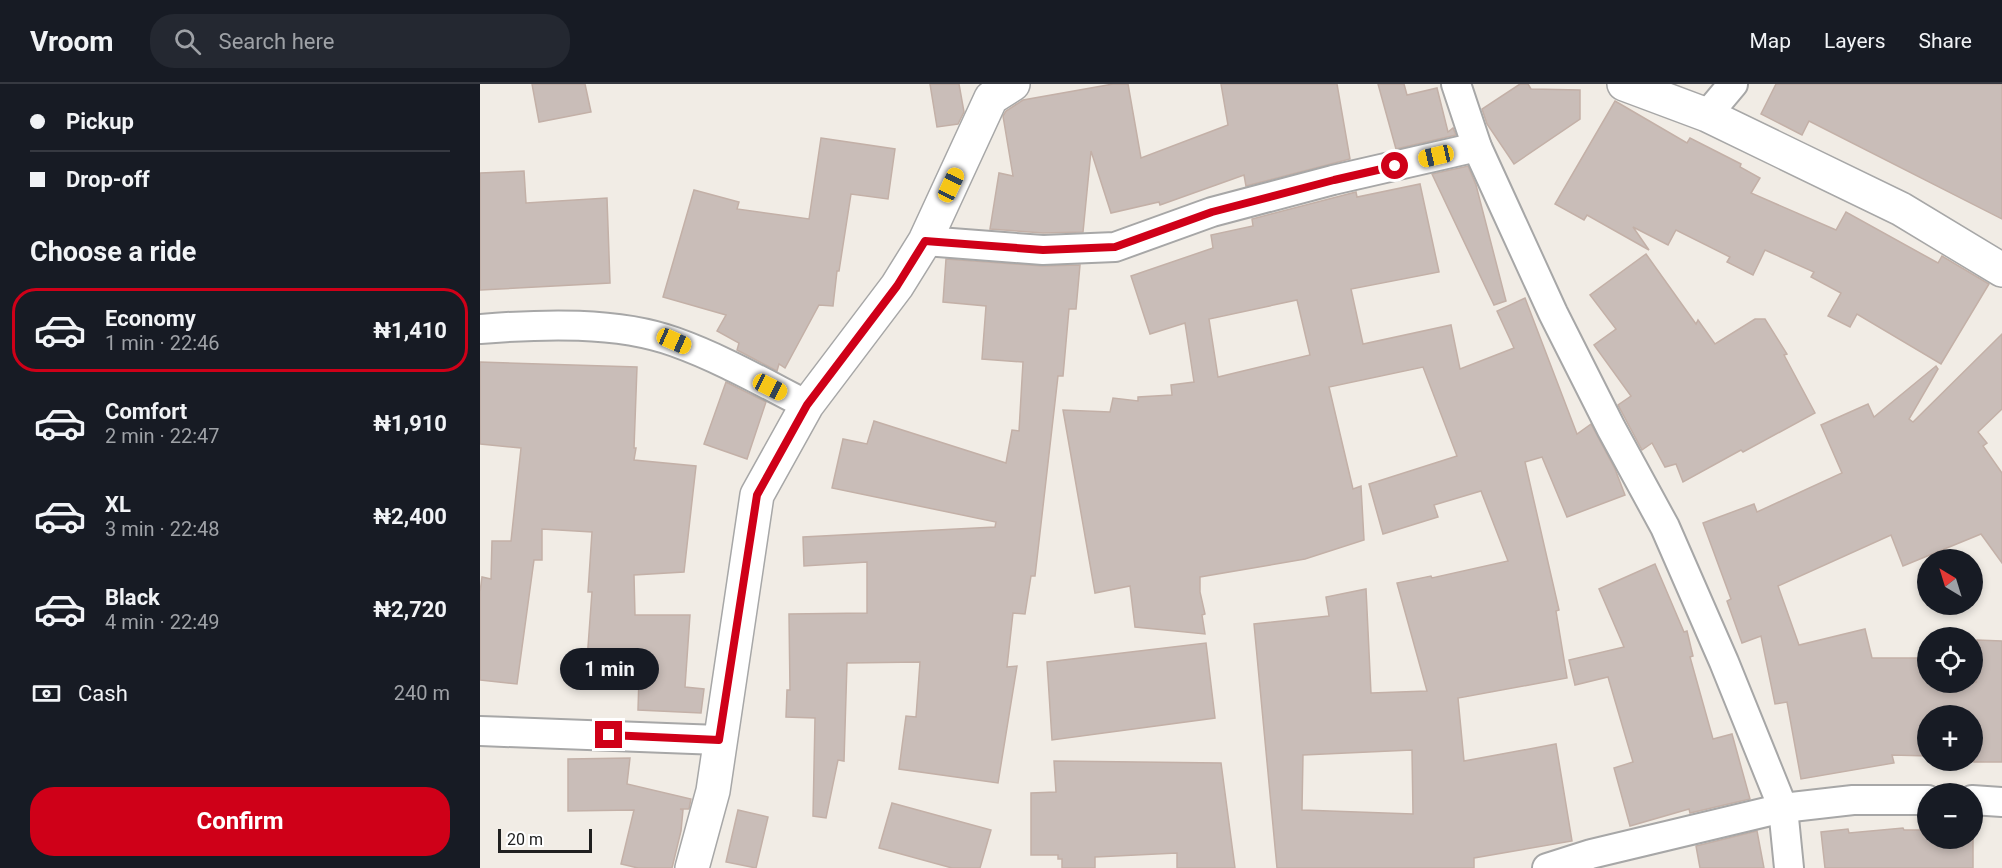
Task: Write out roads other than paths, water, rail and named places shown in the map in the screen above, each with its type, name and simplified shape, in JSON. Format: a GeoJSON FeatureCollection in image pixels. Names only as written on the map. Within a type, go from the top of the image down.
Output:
{"type":"FeatureCollection","features":[{"type":"Feature","properties":{"kind":"street"},"geometry":{"type":"LineString","coordinates":[[692,868],[713,790],[757,495],[807,405],[897,286],[925,241],[991,98],[1013,84]]}},
{"type":"Feature","properties":{"kind":"street"},"geometry":{"type":"LineString","coordinates":[[1456,84],[1477,147],[1553,313],[1611,428],[1665,527],[1724,662],[1783,807],[1789,868]]}},
{"type":"Feature","properties":{"kind":"street"},"geometry":{"type":"LineString","coordinates":[[1624,84],[1707,115],[1901,209],[2002,270]]}},
{"type":"Feature","properties":{"kind":"street"},"geometry":{"type":"LineString","coordinates":[[1707,115],[1733,84]]}},
{"type":"Feature","properties":{"kind":"street"},"geometry":{"type":"LineString","coordinates":[[925,241],[1043,250],[1115,247],[1212,212],[1334,180],[1477,147]]}},
{"type":"Feature","properties":{"kind":"street"},"geometry":{"type":"LineString","coordinates":[[480,329],[534,324],[625,329],[674,341],[807,405]]}},
{"type":"Feature","properties":{"kind":"street"},"geometry":{"type":"LineString","coordinates":[[480,731],[719,740]]}},
{"type":"Feature","properties":{"kind":"street"},"geometry":{"type":"LineString","coordinates":[[1547,868],[1591,854],[1783,807],[1853,800],[1917,800]]}},
{"type":"Feature","properties":{"kind":"street"},"geometry":{"type":"LineString","coordinates":[[1983,801],[2002,802]]}}]}
